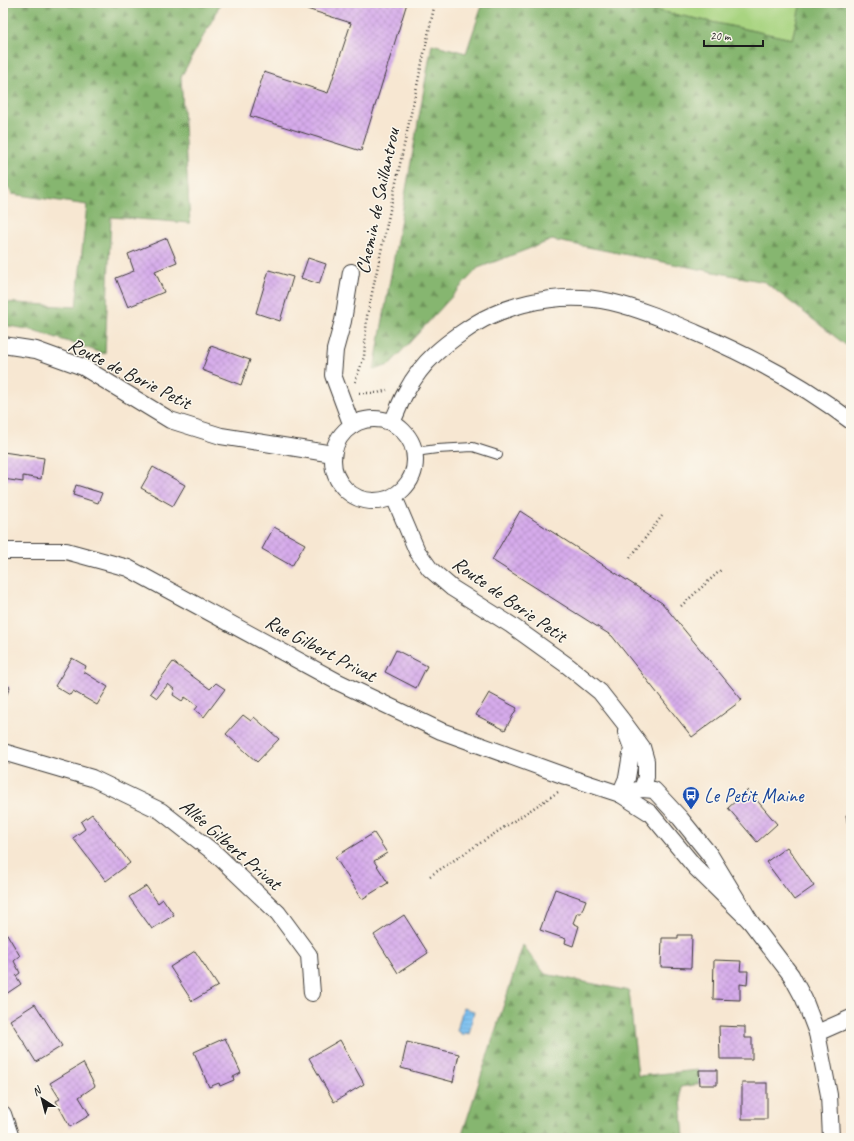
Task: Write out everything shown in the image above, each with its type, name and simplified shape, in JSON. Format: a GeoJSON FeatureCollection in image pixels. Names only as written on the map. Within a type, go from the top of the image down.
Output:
{"type":"FeatureCollection","features":[{"type":"Feature","properties":{"kind":"street"},"geometry":{"type":"LineString","coordinates":[[351,272],[343,321],[335,350],[333,375],[353,425]]}},
{"type":"Feature","properties":{"kind":"street"},"geometry":{"type":"LineString","coordinates":[[392,422],[406,392],[416,377],[434,355],[457,337],[489,316],[521,305],[546,299],[578,298],[610,302],[646,312],[730,347],[786,378],[851,421]]}},
{"type":"Feature","properties":{"kind":"street","name":"Route de Borie Petit"},"geometry":{"type":"LineString","coordinates":[[3,344],[36,350],[83,367],[170,420],[221,436],[333,454]]}},
{"type":"Feature","properties":{"kind":"street"},"geometry":{"type":"LineString","coordinates":[[372,419],[392,422],[403,430],[411,440],[416,452],[416,466],[412,478],[404,489],[394,497],[382,501],[368,502],[356,498],[345,490],[338,480],[333,468],[333,454],[337,443],[344,432],[353,425],[362,420],[372,419]]}},
{"type":"Feature","properties":{"kind":"street","name":"Route de Borie Petit"},"geometry":{"type":"LineString","coordinates":[[394,497],[417,551],[430,568],[452,588],[511,625],[568,666],[600,692],[642,747],[646,761],[646,777],[642,789]]}},
{"type":"Feature","properties":{"kind":"street","name":"Rue Gilbert Privat"},"geometry":{"type":"LineString","coordinates":[[3,551],[66,551],[128,568],[345,685],[441,731],[565,776],[620,794],[650,813],[695,867],[750,921]]}},
{"type":"Feature","properties":{"kind":"street","name":"Route de Borie Petit"},"geometry":{"type":"LineString","coordinates":[[620,794],[627,778],[632,748],[622,720]]}},
{"type":"Feature","properties":{"kind":"street","name":"Allée Gilbert Privat"},"geometry":{"type":"LineString","coordinates":[[3,752],[92,778],[161,811],[217,854],[278,913],[309,955],[312,993]]}},
{"type":"Feature","properties":{"kind":"street"},"geometry":{"type":"LineString","coordinates":[[620,794],[642,789],[654,790],[680,818],[710,855],[750,921],[791,975],[804,999],[816,1033],[829,1095],[831,1138]]}},
{"type":"Feature","properties":{"kind":"street"},"geometry":{"type":"LineString","coordinates":[[816,1033],[851,1018]]}},
{"type":"Feature","properties":{"kind":"street"},"geometry":{"type":"LineString","coordinates":[[3,1114],[11,1138]]}},
{"type":"Feature","properties":{"kind":"lane"},"geometry":{"type":"LineString","coordinates":[[416,452],[473,447],[498,455]]}},
{"type":"Feature","properties":{"kind":"path","name":"Chemin de Saillantrou"},"geometry":{"type":"LineString","coordinates":[[342,400],[354,386],[364,357],[367,316],[435,3]]}},
{"type":"Feature","properties":{"kind":"path"},"geometry":{"type":"LineString","coordinates":[[342,400],[363,392],[378,393],[391,388]]}},
{"type":"Feature","properties":{"kind":"path"},"geometry":{"type":"LineString","coordinates":[[630,558],[662,516]]}},
{"type":"Feature","properties":{"kind":"path"},"geometry":{"type":"LineString","coordinates":[[681,606],[722,569]]}},
{"type":"Feature","properties":{"kind":"path"},"geometry":{"type":"LineString","coordinates":[[430,876],[559,791],[565,776]]}},
{"type":"Feature","properties":{"kind":"green space"},"geometry":{"type":"Polygon","coordinates":[[[3,3],[220,3],[181,77],[190,223],[111,217],[105,354],[33,330],[3,325],[3,302],[76,307],[87,205],[12,194],[3,179],[3,3]]]}},
{"type":"Feature","properties":{"kind":"green space"},"geometry":{"type":"Polygon","coordinates":[[[483,3],[621,3],[792,39],[801,3],[851,3],[851,349],[765,282],[552,240],[478,268],[389,365],[374,370],[432,44],[466,53],[483,3]]]}},
{"type":"Feature","properties":{"kind":"green space"},"geometry":{"type":"Polygon","coordinates":[[[621,3],[801,3],[792,39],[621,3]]]}},
{"type":"Feature","properties":{"kind":"green space"},"geometry":{"type":"Polygon","coordinates":[[[523,945],[545,974],[629,991],[638,1076],[699,1070],[700,1084],[680,1087],[684,1138],[461,1138],[523,945]]]}},
{"type":"Feature","properties":{"kind":"water"},"geometry":{"type":"Polygon","coordinates":[[[463,1008],[474,1011],[469,1034],[466,1033],[463,1035],[457,1031],[463,1008]]]}},
{"type":"Feature","properties":{"kind":"building"},"geometry":{"type":"Polygon","coordinates":[[[288,3],[407,3],[361,151],[250,116],[264,72],[328,93],[351,23],[288,3]]]}},
{"type":"Feature","properties":{"kind":"building"},"geometry":{"type":"Polygon","coordinates":[[[167,238],[177,262],[155,271],[164,292],[128,307],[116,278],[134,271],[128,254],[167,238]]]}},
{"type":"Feature","properties":{"kind":"building"},"geometry":{"type":"Polygon","coordinates":[[[308,258],[326,264],[319,284],[301,278],[308,258]]]}},
{"type":"Feature","properties":{"kind":"building"},"geometry":{"type":"Polygon","coordinates":[[[269,270],[293,277],[280,321],[256,313],[269,270]]]}},
{"type":"Feature","properties":{"kind":"building"},"geometry":{"type":"Polygon","coordinates":[[[211,346],[250,360],[241,385],[202,370],[211,346]]]}},
{"type":"Feature","properties":{"kind":"building"},"geometry":{"type":"Polygon","coordinates":[[[3,452],[44,458],[41,479],[23,476],[23,482],[3,479],[3,452]]]}},
{"type":"Feature","properties":{"kind":"building"},"geometry":{"type":"Polygon","coordinates":[[[153,467],[185,485],[173,506],[141,488],[153,467]]]}},
{"type":"Feature","properties":{"kind":"building"},"geometry":{"type":"Polygon","coordinates":[[[76,485],[102,493],[98,503],[73,495],[76,485]]]}},
{"type":"Feature","properties":{"kind":"building"},"geometry":{"type":"Polygon","coordinates":[[[520,511],[662,603],[742,700],[692,737],[612,636],[492,560],[520,511]]]}},
{"type":"Feature","properties":{"kind":"building"},"geometry":{"type":"Polygon","coordinates":[[[274,527],[305,544],[292,566],[262,549],[274,527]]]}},
{"type":"Feature","properties":{"kind":"building"},"geometry":{"type":"Polygon","coordinates":[[[396,650],[427,666],[416,688],[385,672],[396,650]]]}},
{"type":"Feature","properties":{"kind":"building"},"geometry":{"type":"Polygon","coordinates":[[[72,658],[86,666],[84,672],[108,687],[97,705],[73,691],[70,695],[55,686],[72,658]]]}},
{"type":"Feature","properties":{"kind":"building"},"geometry":{"type":"Polygon","coordinates":[[[173,662],[210,689],[216,683],[225,689],[204,717],[195,710],[198,706],[185,697],[182,701],[173,695],[175,690],[168,684],[157,698],[150,693],[173,662]]]}},
{"type":"Feature","properties":{"kind":"building"},"geometry":{"type":"Polygon","coordinates":[[[3,684],[10,687],[3,703],[3,684]]]}},
{"type":"Feature","properties":{"kind":"building"},"geometry":{"type":"Polygon","coordinates":[[[489,693],[517,708],[505,730],[476,715],[489,693]]]}},
{"type":"Feature","properties":{"kind":"building"},"geometry":{"type":"Polygon","coordinates":[[[243,715],[251,721],[254,717],[279,739],[257,762],[226,734],[243,715]]]}},
{"type":"Feature","properties":{"kind":"building"},"geometry":{"type":"Polygon","coordinates":[[[748,790],[777,824],[757,842],[728,808],[748,790]]]}},
{"type":"Feature","properties":{"kind":"building"},"geometry":{"type":"Polygon","coordinates":[[[92,814],[130,863],[106,881],[73,838],[85,829],[81,822],[92,814]]]}},
{"type":"Feature","properties":{"kind":"building"},"geometry":{"type":"Polygon","coordinates":[[[851,814],[851,838],[850,838],[846,815],[851,814]]]}},
{"type":"Feature","properties":{"kind":"building"},"geometry":{"type":"Polygon","coordinates":[[[374,833],[387,853],[374,861],[388,883],[362,899],[335,857],[374,833]]]}},
{"type":"Feature","properties":{"kind":"building"},"geometry":{"type":"Polygon","coordinates":[[[787,847],[814,886],[794,900],[766,862],[787,847]]]}},
{"type":"Feature","properties":{"kind":"building"},"geometry":{"type":"Polygon","coordinates":[[[146,886],[158,903],[163,899],[174,915],[152,929],[129,897],[146,886]]]}},
{"type":"Feature","properties":{"kind":"building"},"geometry":{"type":"Polygon","coordinates":[[[555,889],[586,900],[581,913],[577,913],[573,923],[579,926],[573,946],[565,943],[566,939],[540,930],[555,889]]]}},
{"type":"Feature","properties":{"kind":"building"},"geometry":{"type":"Polygon","coordinates":[[[404,915],[428,953],[398,973],[374,935],[404,915]]]}},
{"type":"Feature","properties":{"kind":"building"},"geometry":{"type":"Polygon","coordinates":[[[7,934],[20,956],[14,961],[20,973],[16,976],[21,984],[3,996],[3,937],[7,934]]]}},
{"type":"Feature","properties":{"kind":"building"},"geometry":{"type":"Polygon","coordinates":[[[678,935],[692,935],[691,968],[661,967],[662,938],[678,938],[678,935]]]}},
{"type":"Feature","properties":{"kind":"building"},"geometry":{"type":"Polygon","coordinates":[[[195,951],[218,986],[192,1001],[170,967],[195,951]]]}},
{"type":"Feature","properties":{"kind":"building"},"geometry":{"type":"Polygon","coordinates":[[[714,960],[741,961],[740,971],[748,971],[747,985],[740,984],[740,1000],[713,999],[714,960]]]}},
{"type":"Feature","properties":{"kind":"building"},"geometry":{"type":"Polygon","coordinates":[[[35,1004],[62,1046],[36,1062],[10,1020],[35,1004]]]}},
{"type":"Feature","properties":{"kind":"building"},"geometry":{"type":"Polygon","coordinates":[[[719,1026],[745,1027],[745,1038],[752,1038],[752,1059],[720,1059],[719,1026]]]}},
{"type":"Feature","properties":{"kind":"building"},"geometry":{"type":"Polygon","coordinates":[[[225,1038],[241,1073],[233,1077],[234,1080],[220,1086],[219,1083],[209,1087],[194,1052],[225,1038]]]}},
{"type":"Feature","properties":{"kind":"building"},"geometry":{"type":"Polygon","coordinates":[[[340,1040],[364,1084],[334,1102],[309,1058],[340,1040]]]}},
{"type":"Feature","properties":{"kind":"building"},"geometry":{"type":"Polygon","coordinates":[[[407,1042],[459,1054],[453,1082],[401,1068],[407,1042]]]}},
{"type":"Feature","properties":{"kind":"building"},"geometry":{"type":"Polygon","coordinates":[[[83,1063],[95,1086],[79,1097],[90,1115],[70,1127],[56,1101],[60,1099],[50,1083],[83,1063]]]}},
{"type":"Feature","properties":{"kind":"building"},"geometry":{"type":"Polygon","coordinates":[[[699,1070],[717,1070],[717,1085],[700,1085],[699,1070]]]}},
{"type":"Feature","properties":{"kind":"building"},"geometry":{"type":"Polygon","coordinates":[[[742,1083],[767,1083],[767,1119],[742,1119],[742,1083]]]}},
{"type":"Feature","properties":{"kind":"place","name":"Le Petit Maine"},"geometry":{"type":"Point","coordinates":[691,810]}}]}
